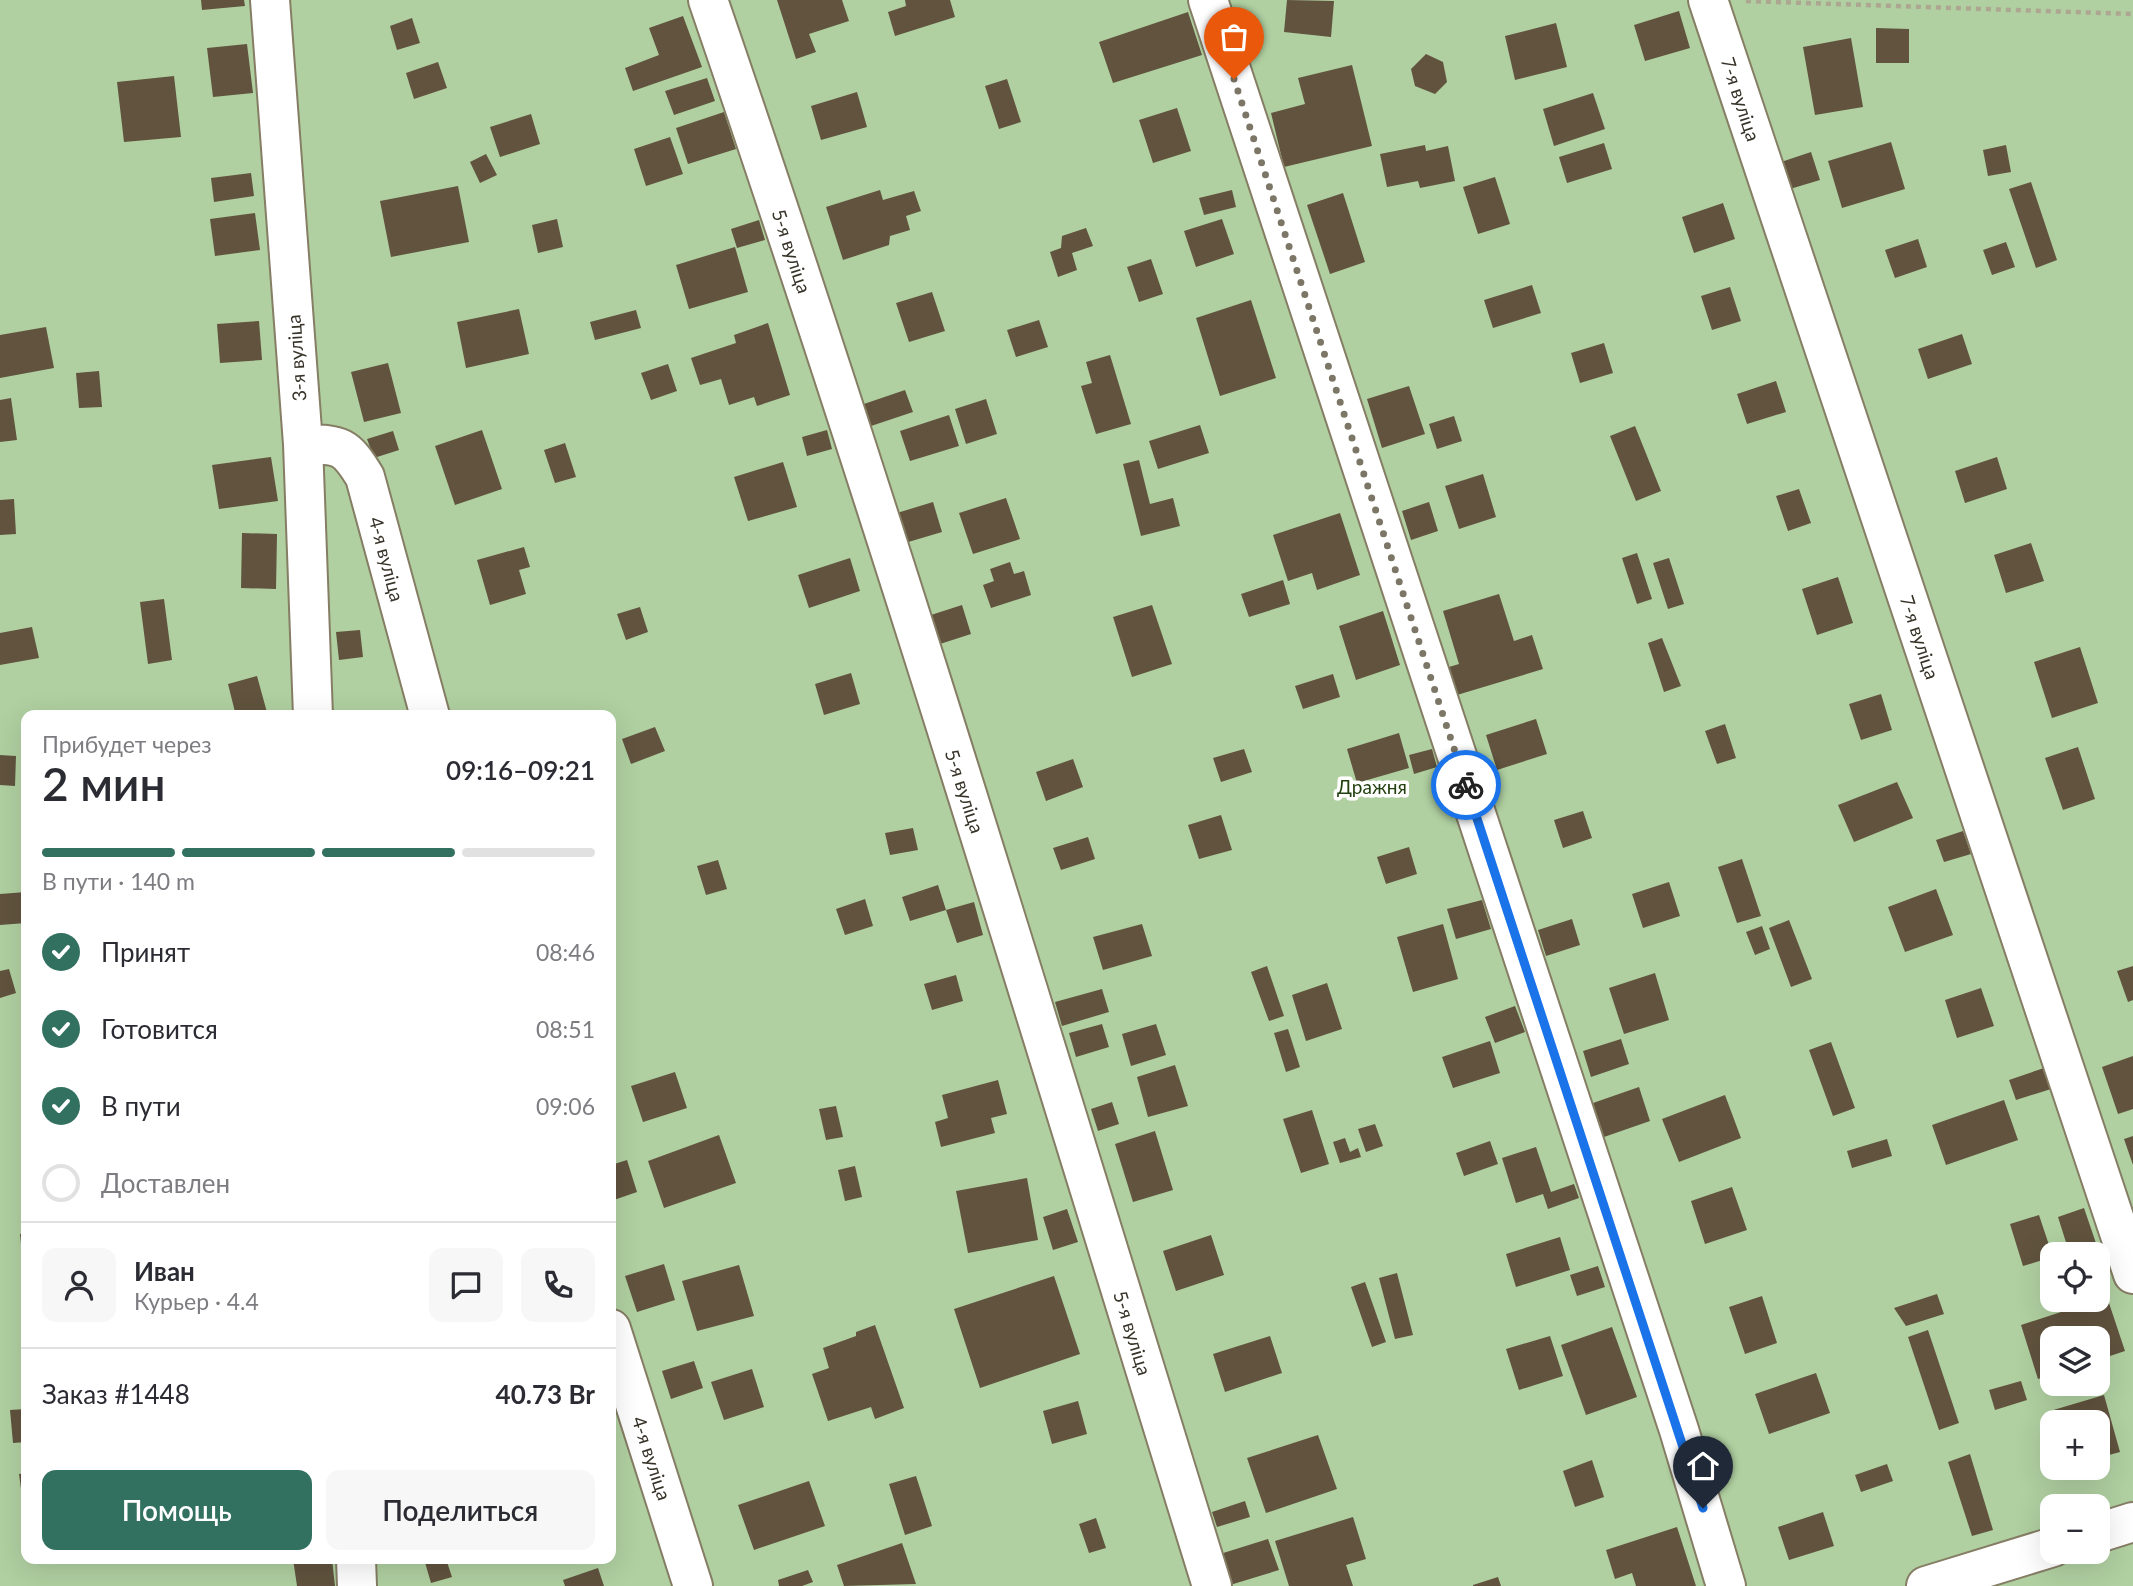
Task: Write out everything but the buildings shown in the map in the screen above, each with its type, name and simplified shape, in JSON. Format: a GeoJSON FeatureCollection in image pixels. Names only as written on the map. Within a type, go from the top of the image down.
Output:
{"type":"FeatureCollection","features":[{"type":"Feature","properties":{"kind":"street","name":"3-я вуліца"},"geometry":{"type":"LineString","coordinates":[[270,0],[303,444],[313,710]]}},
{"type":"Feature","properties":{"kind":"street","name":"5-я вуліца"},"geometry":{"type":"LineString","coordinates":[[708,0],[766,170],[995,883],[1212,1586]]}},
{"type":"Feature","properties":{"kind":"street"},"geometry":{"type":"LineString","coordinates":[[1208,0],[1679,1430],[1726,1586]]}},
{"type":"Feature","properties":{"kind":"street","name":"7-я вуліца"},"geometry":{"type":"LineString","coordinates":[[1707,0],[2133,1274]]}},
{"type":"Feature","properties":{"kind":"street","name":"4-я вуліца"},"geometry":{"type":"LineString","coordinates":[[303,444],[338,445],[354,460],[365,477],[428,710]]}},
{"type":"Feature","properties":{"kind":"street","name":"4-я вуліца"},"geometry":{"type":"LineString","coordinates":[[616,1345],[693,1586]]}},
{"type":"Feature","properties":{"kind":"street"},"geometry":{"type":"LineString","coordinates":[[2110,1529],[2133,1522]]}},
{"type":"Feature","properties":{"kind":"street"},"geometry":{"type":"LineString","coordinates":[[1926,1586],[2040,1551]]}},
{"type":"Feature","properties":{"kind":"street"},"geometry":{"type":"LineString","coordinates":[[356,1564],[357,1586]]}},
{"type":"Feature","properties":{"kind":"path"},"geometry":{"type":"LineString","coordinates":[[1738,1],[2133,14]]}},
{"type":"Feature","properties":{"kind":"green space","name":"Дражня"},"geometry":{"type":"Polygon","coordinates":[[[0,0],[2133,0],[2133,1586],[0,1586],[0,0]]]}},
{"type":"Feature","properties":{"kind":"way so far"},"geometry":{"type":"LineString","coordinates":[[1234,79],[1466,785]]}},
{"type":"Feature","properties":{"kind":"route"},"geometry":{"type":"LineString","coordinates":[[1466,785],[1703,1508]]}}]}
